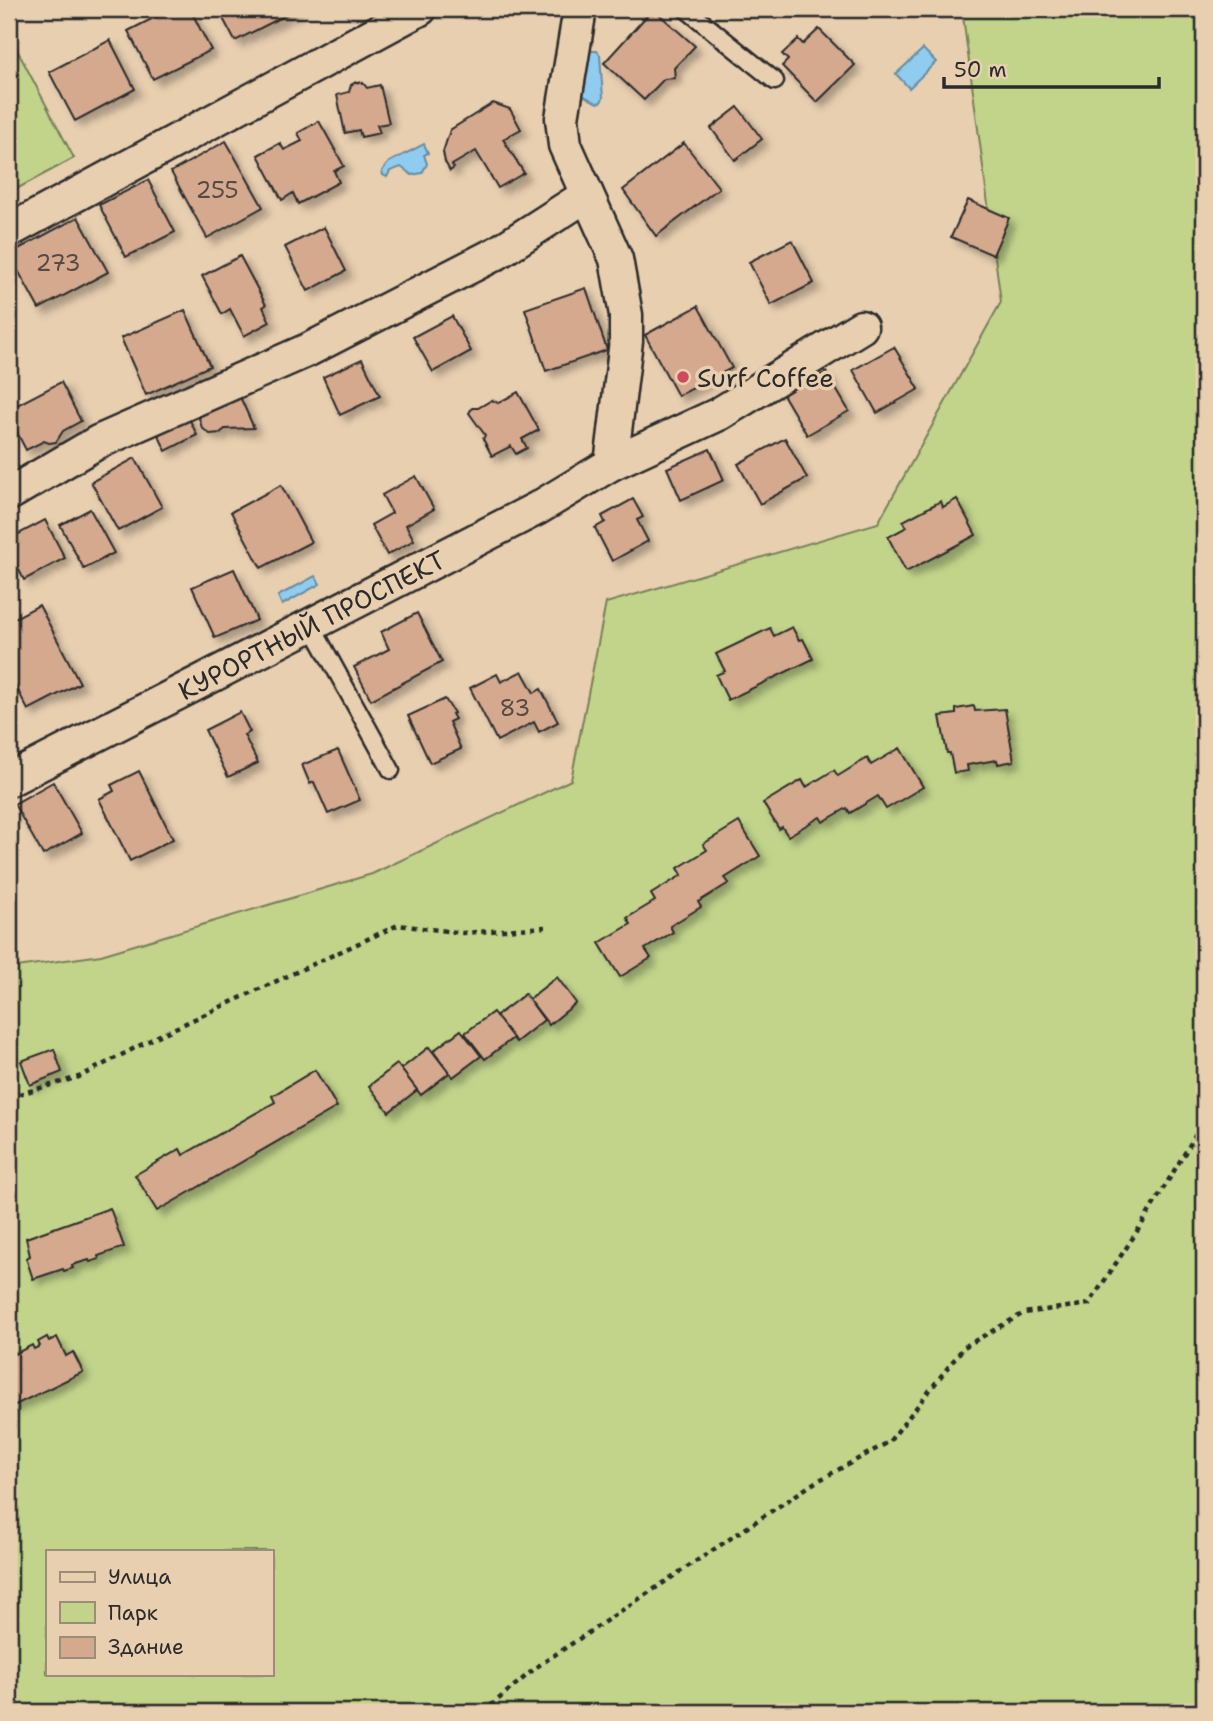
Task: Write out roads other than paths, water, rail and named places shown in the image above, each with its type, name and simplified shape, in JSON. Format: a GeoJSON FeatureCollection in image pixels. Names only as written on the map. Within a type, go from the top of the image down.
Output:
{"type":"FeatureCollection","features":[{"type":"Feature","properties":{"kind":"street"},"geometry":{"type":"LineString","coordinates":[[9,231],[420,9]]}},
{"type":"Feature","properties":{"kind":"street"},"geometry":{"type":"LineString","coordinates":[[580,9],[562,118],[565,145],[616,259],[626,315],[626,341],[611,464]]}},
{"type":"Feature","properties":{"kind":"street"},"geometry":{"type":"LineString","coordinates":[[9,494],[98,442],[308,350],[497,253],[587,195]]}},
{"type":"Feature","properties":{"kind":"street","name":"КУРОРТНЫЙ ПРОСПЕКТ"},"geometry":{"type":"LineString","coordinates":[[9,780],[538,508],[611,464],[719,414],[861,327]]}},
{"type":"Feature","properties":{"kind":"lane"},"geometry":{"type":"LineString","coordinates":[[686,9],[775,81]]}},
{"type":"Feature","properties":{"kind":"lane"},"geometry":{"type":"LineString","coordinates":[[311,625],[391,770]]}},
{"type":"Feature","properties":{"kind":"water"},"geometry":{"type":"Polygon","coordinates":[[[923,49],[936,62],[909,88],[896,74],[923,49]]]}},
{"type":"Feature","properties":{"kind":"water"},"geometry":{"type":"Polygon","coordinates":[[[597,51],[600,55],[603,98],[597,103],[581,94],[587,54],[597,51]]]}},
{"type":"Feature","properties":{"kind":"water"},"geometry":{"type":"Polygon","coordinates":[[[424,144],[428,153],[424,155],[427,164],[422,173],[412,175],[401,167],[390,171],[387,177],[383,175],[382,171],[389,162],[424,144]]]}},
{"type":"Feature","properties":{"kind":"water"},"geometry":{"type":"Polygon","coordinates":[[[315,576],[320,584],[282,605],[278,596],[315,576]]]}},
{"type":"Feature","properties":{"kind":"place","name":"Surf Coffee"},"geometry":{"type":"Point","coordinates":[683,377]}}]}
